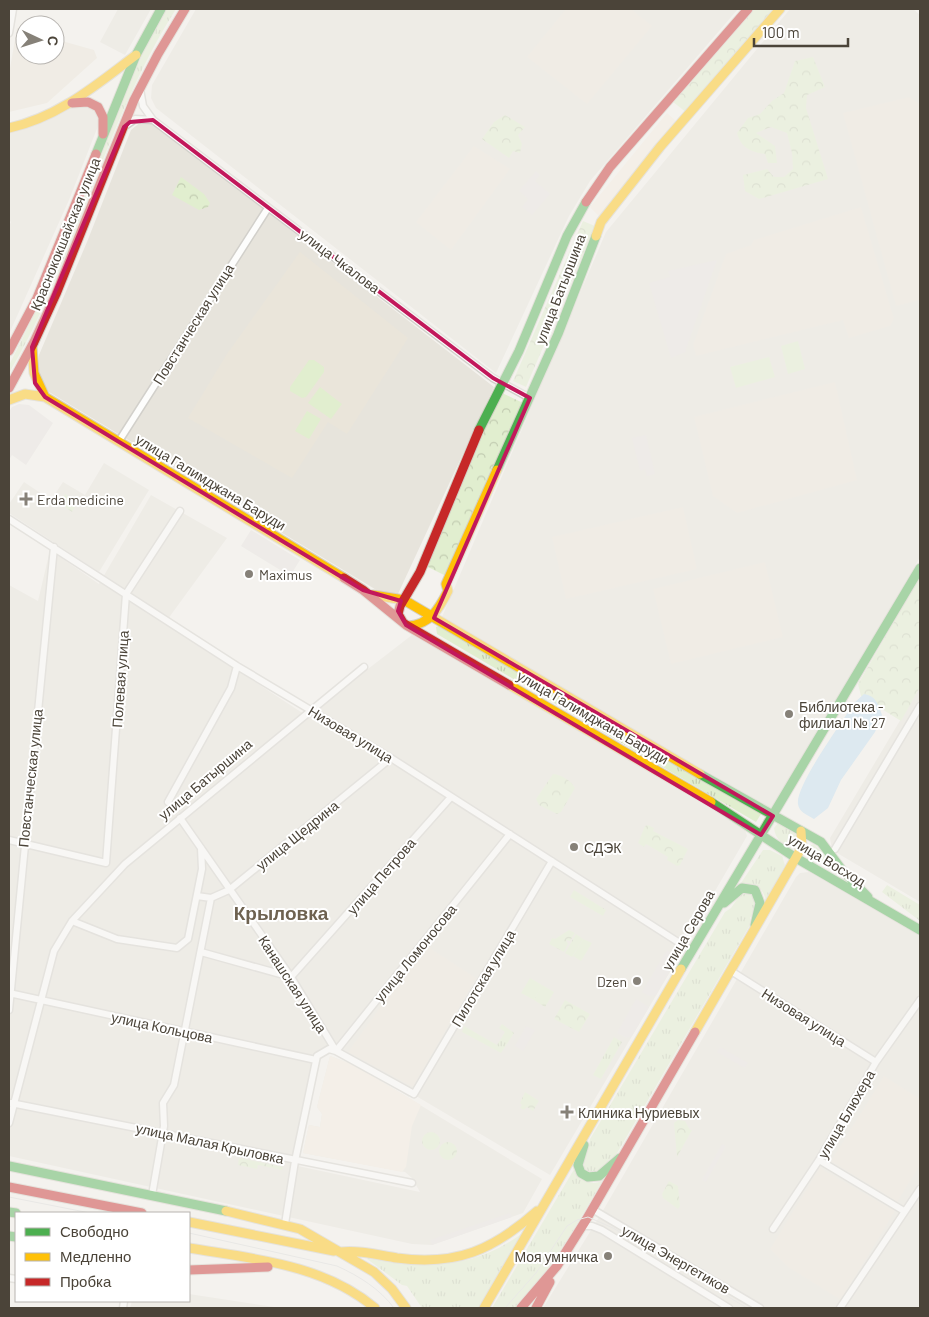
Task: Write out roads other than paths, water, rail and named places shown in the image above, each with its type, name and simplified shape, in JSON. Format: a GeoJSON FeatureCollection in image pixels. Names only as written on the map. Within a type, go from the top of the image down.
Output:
{"type":"FeatureCollection","features":[{"type":"Feature","properties":{"kind":"street"},"geometry":{"type":"LineString","coordinates":[[9,33],[13,9]]}},
{"type":"Feature","properties":{"kind":"street","name":"Краснококшайская улица"},"geometry":{"type":"LineString","coordinates":[[9,351],[37,298],[136,55],[162,9]]}},
{"type":"Feature","properties":{"kind":"street","name":"Краснококшайская улица"},"geometry":{"type":"LineString","coordinates":[[9,388],[32,347],[55,297],[140,87],[185,9]]}},
{"type":"Feature","properties":{"kind":"street","name":"улица Батыршина"},"geometry":{"type":"LineString","coordinates":[[404,600],[420,572],[481,425],[519,351],[566,236],[594,189],[610,167],[748,9]]}},
{"type":"Feature","properties":{"kind":"street","name":"улица Батыршина"},"geometry":{"type":"LineString","coordinates":[[431,618],[436,613],[448,591],[446,584],[558,334],[601,222],[660,147],[780,9]]}},
{"type":"Feature","properties":{"kind":"street"},"geometry":{"type":"LineString","coordinates":[[9,128],[26,125],[67,104],[136,55]]}},
{"type":"Feature","properties":{"kind":"street","name":"улица Чкалова"},"geometry":{"type":"LineString","coordinates":[[140,87],[143,106],[153,120],[502,383],[530,398]]}},
{"type":"Feature","properties":{"kind":"street"},"geometry":{"type":"LineString","coordinates":[[67,104],[83,100],[91,101],[100,106],[102,112],[102,138]]}},
{"type":"Feature","properties":{"kind":"street"},"geometry":{"type":"LineString","coordinates":[[124,127],[134,120],[153,120]]}},
{"type":"Feature","properties":{"kind":"street","name":"Повстанческая улица"},"geometry":{"type":"LineString","coordinates":[[119,441],[268,208]]}},
{"type":"Feature","properties":{"kind":"street","name":"улица Галимджана Баруди"},"geometry":{"type":"LineString","coordinates":[[32,347],[32,374],[45,397]]}},
{"type":"Feature","properties":{"kind":"street","name":"улица Галимджана Баруди"},"geometry":{"type":"LineString","coordinates":[[9,400],[25,394],[45,397],[363,590],[405,624],[726,811],[761,835]]}},
{"type":"Feature","properties":{"kind":"street","name":"Полевая улица"},"geometry":{"type":"LineString","coordinates":[[23,844],[106,864],[126,594],[180,511]]}},
{"type":"Feature","properties":{"kind":"street","name":"Низовая улица"},"geometry":{"type":"LineString","coordinates":[[9,518],[237,666],[451,796],[692,951]]}},
{"type":"Feature","properties":{"kind":"street","name":"Повстанческая улица"},"geometry":{"type":"LineString","coordinates":[[9,1010],[23,844],[54,547]]}},
{"type":"Feature","properties":{"kind":"street","name":"улица Серова"},"geometry":{"type":"LineString","coordinates":[[484,1308],[714,913],[920,568]]}},
{"type":"Feature","properties":{"kind":"street"},"geometry":{"type":"LineString","coordinates":[[363,590],[388,600],[404,600],[398,611],[405,624],[417,626],[431,618]]}},
{"type":"Feature","properties":{"kind":"street","name":"улица Галимджана Баруди"},"geometry":{"type":"LineString","coordinates":[[404,600],[431,618],[551,685],[772,816]]}},
{"type":"Feature","properties":{"kind":"street"},"geometry":{"type":"LineString","coordinates":[[168,802],[231,688],[237,666]]}},
{"type":"Feature","properties":{"kind":"street","name":"улица Батыршина"},"geometry":{"type":"LineString","coordinates":[[72,922],[125,864],[364,666]]}},
{"type":"Feature","properties":{"kind":"street"},"geometry":{"type":"LineString","coordinates":[[835,849],[920,706]]}},
{"type":"Feature","properties":{"kind":"street","name":"улица Щедрина"},"geometry":{"type":"LineString","coordinates":[[211,898],[229,890],[390,758]]}},
{"type":"Feature","properties":{"kind":"street","name":"улица Петрова"},"geometry":{"type":"LineString","coordinates":[[291,978],[451,796]]}},
{"type":"Feature","properties":{"kind":"street","name":"улица Восход"},"geometry":{"type":"LineString","coordinates":[[772,816],[821,842],[842,870],[879,907]]}},
{"type":"Feature","properties":{"kind":"street","name":"Канашская улица"},"geometry":{"type":"LineString","coordinates":[[180,818],[291,978],[336,1051]]}},
{"type":"Feature","properties":{"kind":"street"},"geometry":{"type":"LineString","coordinates":[[536,1308],[557,1266],[753,935],[796,858],[802,847],[801,831]]}},
{"type":"Feature","properties":{"kind":"street","name":"улица Ломоносова"},"geometry":{"type":"LineString","coordinates":[[316,1060],[323,1050],[336,1051],[510,834]]}},
{"type":"Feature","properties":{"kind":"street","name":"улица Восход"},"geometry":{"type":"LineString","coordinates":[[761,835],[796,858],[920,930]]}},
{"type":"Feature","properties":{"kind":"street"},"geometry":{"type":"LineString","coordinates":[[9,840],[23,844]]}},
{"type":"Feature","properties":{"kind":"street"},"geometry":{"type":"LineString","coordinates":[[9,1123],[11,1103],[54,951],[72,922],[117,939],[177,948],[188,939],[202,869],[201,847]]}},
{"type":"Feature","properties":{"kind":"street","name":"Пилотская улица"},"geometry":{"type":"LineString","coordinates":[[336,1051],[414,1094],[552,861]]}},
{"type":"Feature","properties":{"kind":"street"},"geometry":{"type":"LineString","coordinates":[[714,913],[738,890],[746,887],[755,890],[760,903],[753,935]]}},
{"type":"Feature","properties":{"kind":"street"},"geometry":{"type":"LineString","coordinates":[[152,1195],[163,1133],[163,1103],[174,1085],[211,898],[197,896]]}},
{"type":"Feature","properties":{"kind":"street"},"geometry":{"type":"LineString","coordinates":[[201,952],[291,978]]}},
{"type":"Feature","properties":{"kind":"street","name":"Низовая улица"},"geometry":{"type":"LineString","coordinates":[[731,971],[876,1062]]}},
{"type":"Feature","properties":{"kind":"street","name":"улица Кольцова"},"geometry":{"type":"LineString","coordinates":[[10,993],[316,1060]]}},
{"type":"Feature","properties":{"kind":"street","name":"улица Блюхера"},"geometry":{"type":"LineString","coordinates":[[773,1229],[819,1160],[876,1062],[920,1000]]}},
{"type":"Feature","properties":{"kind":"street"},"geometry":{"type":"LineString","coordinates":[[285,1224],[295,1161],[316,1060]]}},
{"type":"Feature","properties":{"kind":"street","name":"улица Малая Крыловка"},"geometry":{"type":"LineString","coordinates":[[11,1103],[412,1183]]}},
{"type":"Feature","properties":{"kind":"street"},"geometry":{"type":"LineString","coordinates":[[587,1133],[578,1163],[579,1170],[584,1176],[591,1178],[602,1175],[624,1155]]}},
{"type":"Feature","properties":{"kind":"street"},"geometry":{"type":"LineString","coordinates":[[819,1160],[904,1211]]}},
{"type":"Feature","properties":{"kind":"street"},"geometry":{"type":"LineString","coordinates":[[9,1166],[285,1224],[318,1238],[374,1272],[392,1289],[406,1308]]}},
{"type":"Feature","properties":{"kind":"street"},"geometry":{"type":"LineString","coordinates":[[9,1187],[137,1212]]}},
{"type":"Feature","properties":{"kind":"street"},"geometry":{"type":"LineString","coordinates":[[840,1308],[920,1189]]}},
{"type":"Feature","properties":{"kind":"street"},"geometry":{"type":"LineString","coordinates":[[190,1222],[340,1252],[355,1250],[431,1261],[467,1256],[484,1250],[506,1238],[544,1204]]}},
{"type":"Feature","properties":{"kind":"street","name":"улица Энергетиков"},"geometry":{"type":"LineString","coordinates":[[592,1209],[760,1308]]}},
{"type":"Feature","properties":{"kind":"street","name":"улица Энергетиков"},"geometry":{"type":"LineString","coordinates":[[582,1226],[592,1226],[602,1230],[729,1308]]}},
{"type":"Feature","properties":{"kind":"street"},"geometry":{"type":"LineString","coordinates":[[190,1248],[309,1272],[334,1281],[359,1295],[375,1308]]}},
{"type":"Feature","properties":{"kind":"street"},"geometry":{"type":"LineString","coordinates":[[190,1270],[283,1266]]}},
{"type":"Feature","properties":{"kind":"street"},"geometry":{"type":"LineString","coordinates":[[521,1308],[557,1266]]}},
{"type":"Feature","properties":{"kind":"water"},"geometry":{"type":"Polygon","coordinates":[[[864,694],[874,699],[882,715],[875,732],[841,780],[828,808],[814,819],[800,809],[798,804],[799,795],[821,754],[854,703],[864,694]]]}},
{"type":"Feature","properties":{"kind":"tram line"},"geometry":{"type":"LineString","coordinates":[[9,1197],[85,1212]]}},
{"type":"Feature","properties":{"kind":"tram line"},"geometry":{"type":"LineString","coordinates":[[505,1308],[536,1273],[567,1226],[577,1220],[588,1217],[613,1228],[747,1308]]}},
{"type":"Feature","properties":{"kind":"tram line"},"geometry":{"type":"LineString","coordinates":[[190,1233],[337,1266],[368,1284],[394,1308]]}},
{"type":"Feature","properties":{"kind":"place","name":"Erda medicine"},"geometry":{"type":"Point","coordinates":[26,499]}},
{"type":"Feature","properties":{"kind":"place","name":"Maximus"},"geometry":{"type":"Point","coordinates":[249,574]}},
{"type":"Feature","properties":{"kind":"place","name":"Библиотека - филиал № 27"},"geometry":{"type":"Point","coordinates":[789,714]}},
{"type":"Feature","properties":{"kind":"place","name":"СДЭК"},"geometry":{"type":"Point","coordinates":[574,847]}},
{"type":"Feature","properties":{"kind":"place","name":"Dzen"},"geometry":{"type":"Point","coordinates":[637,981]}},
{"type":"Feature","properties":{"kind":"place","name":"Клиника Нуриевых"},"geometry":{"type":"Point","coordinates":[567,1112]}},
{"type":"Feature","properties":{"kind":"place","name":"Моя умничка"},"geometry":{"type":"Point","coordinates":[608,1256]}},
{"type":"Feature","properties":{"kind":"district","name":"Крыловка"},"geometry":{"type":"Point","coordinates":[281,912]}}]}
